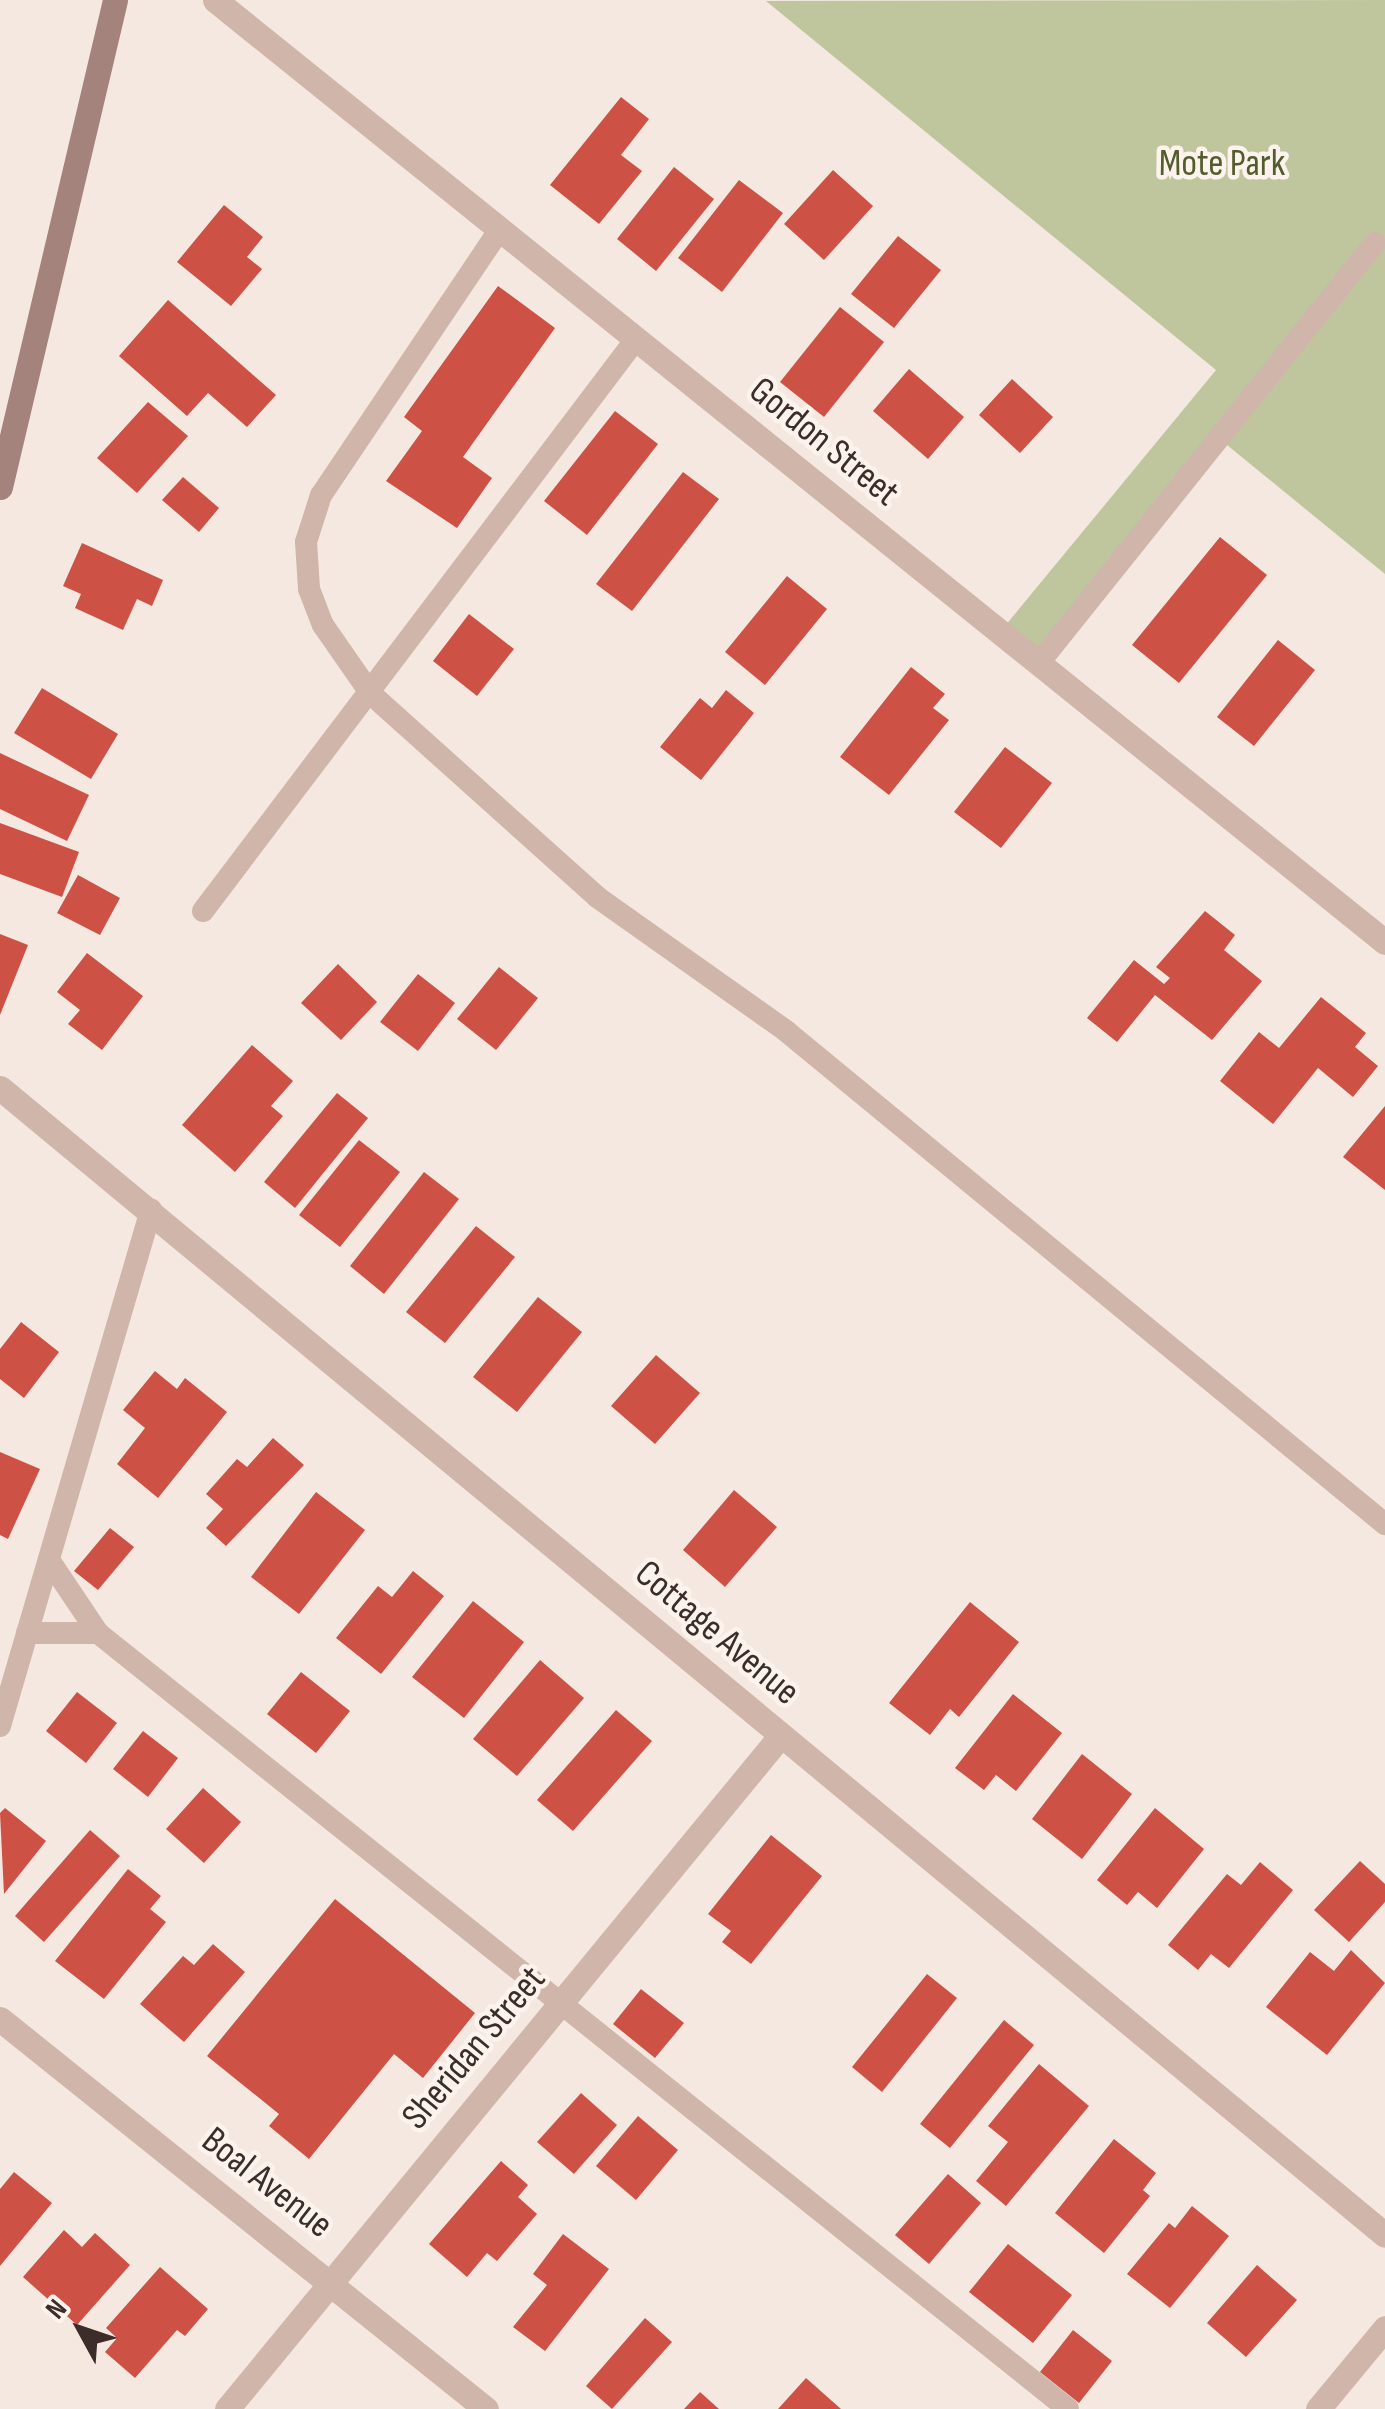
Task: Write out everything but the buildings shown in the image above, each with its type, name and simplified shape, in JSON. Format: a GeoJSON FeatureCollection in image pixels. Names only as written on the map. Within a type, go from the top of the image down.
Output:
{"type":"FeatureCollection","features":[{"type":"Feature","properties":{"kind":"street"},"geometry":{"type":"LineString","coordinates":[[0,486],[115,0]]}},
{"type":"Feature","properties":{"kind":"street","name":"Gordon Street"},"geometry":{"type":"LineString","coordinates":[[215,0],[1385,942]]}},
{"type":"Feature","properties":{"kind":"street","name":"Cottage Avenue"},"geometry":{"type":"LineString","coordinates":[[0,1088],[1385,2235]]}},
{"type":"Feature","properties":{"kind":"street","name":"Sheridan Street"},"geometry":{"type":"LineString","coordinates":[[226,2409],[781,1735]]}},
{"type":"Feature","properties":{"kind":"street","name":"Boal Avenue"},"geometry":{"type":"LineString","coordinates":[[0,2020],[486,2409]]}},
{"type":"Feature","properties":{"kind":"street"},"geometry":{"type":"LineString","coordinates":[[1318,2409],[1385,2328]]}},
{"type":"Feature","properties":{"kind":"lane"},"geometry":{"type":"LineString","coordinates":[[500,229],[321,495],[306,542],[310,590],[323,625],[371,694],[597,897],[786,1031],[1385,1524]]}},
{"type":"Feature","properties":{"kind":"lane"},"geometry":{"type":"LineString","coordinates":[[1039,663],[1374,243]]}},
{"type":"Feature","properties":{"kind":"lane"},"geometry":{"type":"LineString","coordinates":[[203,911],[636,339]]}},
{"type":"Feature","properties":{"kind":"lane"},"geometry":{"type":"LineString","coordinates":[[0,1726],[152,1210]]}},
{"type":"Feature","properties":{"kind":"lane"},"geometry":{"type":"LineString","coordinates":[[49,1560],[98,1633],[562,2000],[1068,2409]]}},
{"type":"Feature","properties":{"kind":"lane"},"geometry":{"type":"LineString","coordinates":[[27,1633],[98,1633]]}},
{"type":"Feature","properties":{"kind":"green space","name":"Mote Park"},"geometry":{"type":"Polygon","coordinates":[[[1385,0],[1385,574],[1216,436],[1039,663],[1000,632],[1216,370],[766,1],[1385,0]]]}}]}
